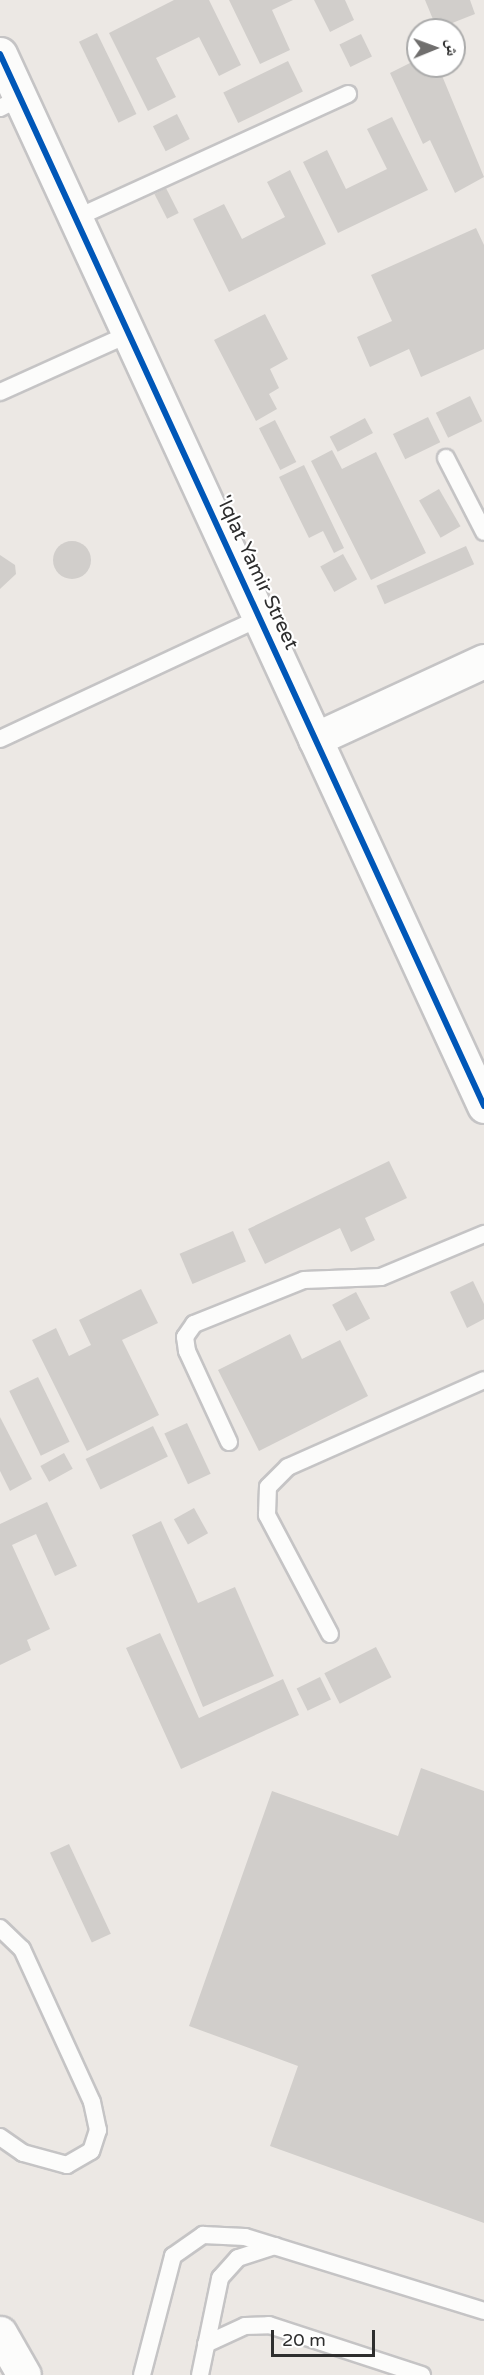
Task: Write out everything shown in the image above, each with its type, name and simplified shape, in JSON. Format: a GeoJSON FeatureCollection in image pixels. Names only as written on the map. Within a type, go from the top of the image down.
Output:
{"type":"FeatureCollection","features":[{"type":"Feature","properties":{"kind":"street","name":"'Iqlat Yamir Street"},"geometry":{"type":"LineString","coordinates":[[0,54],[10,103],[76,218],[484,1106]]}},
{"type":"Feature","properties":{"kind":"street"},"geometry":{"type":"LineString","coordinates":[[315,739],[484,661]]}},
{"type":"Feature","properties":{"kind":"street"},"geometry":{"type":"LineString","coordinates":[[0,2333],[24,2375]]}},
{"type":"Feature","properties":{"kind":"lane"},"geometry":{"type":"LineString","coordinates":[[76,218],[348,94]]}},
{"type":"Feature","properties":{"kind":"lane"},"geometry":{"type":"LineString","coordinates":[[0,392],[129,334]]}},
{"type":"Feature","properties":{"kind":"lane"},"geometry":{"type":"LineString","coordinates":[[446,458],[484,532]]}},
{"type":"Feature","properties":{"kind":"lane"},"geometry":{"type":"LineString","coordinates":[[0,739],[260,618]]}},
{"type":"Feature","properties":{"kind":"lane"},"geometry":{"type":"LineString","coordinates":[[229,1442],[187,1352],[185,1337],[194,1324],[304,1280],[381,1277],[484,1234]]}},
{"type":"Feature","properties":{"kind":"lane"},"geometry":{"type":"LineString","coordinates":[[330,1634],[267,1515],[268,1487],[288,1467],[484,1380]]}},
{"type":"Feature","properties":{"kind":"lane"},"geometry":{"type":"LineString","coordinates":[[0,1928],[22,1949],[92,2102],[98,2130],[92,2151],[67,2164],[23,2153],[0,2137]]}},
{"type":"Feature","properties":{"kind":"lane"},"geometry":{"type":"LineString","coordinates":[[142,2375],[167,2270],[182,2247],[216,2232],[276,2246],[484,2312]]}},
{"type":"Feature","properties":{"kind":"lane"},"geometry":{"type":"LineString","coordinates":[[200,2375],[220,2278],[238,2258],[276,2246]]}},
{"type":"Feature","properties":{"kind":"lane"},"geometry":{"type":"LineString","coordinates":[[206,2344],[244,2326],[269,2325],[422,2375]]}},
{"type":"Feature","properties":{"kind":"building"},"geometry":{"type":"Polygon","coordinates":[[[174,0],[209,0],[241,65],[219,76],[199,37],[156,58],[176,97],[148,111],[109,33],[174,0]]]}},
{"type":"Feature","properties":{"kind":"building"},"geometry":{"type":"Polygon","coordinates":[[[229,0],[293,0],[272,10],[290,50],[260,64],[229,0]]]}},
{"type":"Feature","properties":{"kind":"building"},"geometry":{"type":"Polygon","coordinates":[[[314,0],[345,0],[354,20],[330,32],[314,0]]]}},
{"type":"Feature","properties":{"kind":"building"},"geometry":{"type":"Polygon","coordinates":[[[425,0],[470,0],[475,14],[465,18],[432,18],[425,0]]]}},
{"type":"Feature","properties":{"kind":"building"},"geometry":{"type":"Polygon","coordinates":[[[97,33],[136,114],[118,123],[79,42],[97,33]]]}},
{"type":"Feature","properties":{"kind":"building"},"geometry":{"type":"Polygon","coordinates":[[[361,34],[372,56],[350,67],[339,45],[361,34]]]}},
{"type":"Feature","properties":{"kind":"building"},"geometry":{"type":"Polygon","coordinates":[[[288,61],[303,92],[238,123],[223,93],[288,61]]]}},
{"type":"Feature","properties":{"kind":"building"},"geometry":{"type":"Polygon","coordinates":[[[406,65],[406,78],[443,78],[484,177],[455,193],[430,140],[423,144],[390,73],[406,65]]]}},
{"type":"Feature","properties":{"kind":"building"},"geometry":{"type":"Polygon","coordinates":[[[177,114],[190,139],[166,151],[153,126],[177,114]]]}},
{"type":"Feature","properties":{"kind":"building"},"geometry":{"type":"Polygon","coordinates":[[[392,117],[428,190],[338,233],[303,162],[327,150],[346,189],[387,169],[367,129],[392,117]]]}},
{"type":"Feature","properties":{"kind":"building"},"geometry":{"type":"Polygon","coordinates":[[[290,170],[326,244],[229,292],[193,219],[224,204],[242,239],[285,217],[267,182],[290,170]]]}},
{"type":"Feature","properties":{"kind":"building"},"geometry":{"type":"Polygon","coordinates":[[[166,188],[179,213],[167,219],[154,194],[166,188]]]}},
{"type":"Feature","properties":{"kind":"building"},"geometry":{"type":"Polygon","coordinates":[[[476,228],[484,245],[484,349],[421,377],[409,349],[370,367],[357,337],[392,321],[371,275],[476,228]]]}},
{"type":"Feature","properties":{"kind":"building"},"geometry":{"type":"Polygon","coordinates":[[[265,314],[288,359],[270,369],[279,388],[269,394],[277,409],[256,421],[214,340],[265,314]]]}},
{"type":"Feature","properties":{"kind":"building"},"geometry":{"type":"Polygon","coordinates":[[[470,396],[482,421],[448,438],[436,413],[470,396]]]}},
{"type":"Feature","properties":{"kind":"building"},"geometry":{"type":"Polygon","coordinates":[[[428,417],[440,442],[405,459],[393,434],[428,417]]]}},
{"type":"Feature","properties":{"kind":"building"},"geometry":{"type":"Polygon","coordinates":[[[365,418],[373,433],[338,452],[330,437],[365,418]]]}},
{"type":"Feature","properties":{"kind":"building"},"geometry":{"type":"Polygon","coordinates":[[[275,420],[296,462],[280,470],[259,428],[275,420]]]}},
{"type":"Feature","properties":{"kind":"building"},"geometry":{"type":"Polygon","coordinates":[[[332,450],[342,469],[376,452],[426,553],[371,580],[311,461],[332,450]]]}},
{"type":"Feature","properties":{"kind":"building"},"geometry":{"type":"Polygon","coordinates":[[[304,465],[344,548],[334,553],[323,531],[309,538],[279,477],[304,465]]]}},
{"type":"Feature","properties":{"kind":"building"},"geometry":{"type":"Polygon","coordinates":[[[439,489],[461,526],[441,538],[419,500],[439,489]]]}},
{"type":"Feature","properties":{"kind":"building"},"geometry":{"type":"Polygon","coordinates":[[[72,541],[86,546],[91,560],[86,574],[72,579],[58,574],[53,560],[58,546],[72,541]]]}},
{"type":"Feature","properties":{"kind":"building"},"geometry":{"type":"Polygon","coordinates":[[[466,546],[474,564],[385,604],[376,586],[466,546]]]}},
{"type":"Feature","properties":{"kind":"building"},"geometry":{"type":"Polygon","coordinates":[[[343,554],[357,579],[334,592],[320,567],[343,554]]]}},
{"type":"Feature","properties":{"kind":"building"},"geometry":{"type":"Polygon","coordinates":[[[0,555],[15,565],[16,574],[0,589],[0,555]]]}},
{"type":"Feature","properties":{"kind":"building"},"geometry":{"type":"Polygon","coordinates":[[[389,1161],[407,1198],[365,1218],[375,1240],[351,1252],[340,1228],[265,1264],[248,1229],[389,1161]]]}},
{"type":"Feature","properties":{"kind":"building"},"geometry":{"type":"Polygon","coordinates":[[[233,1231],[246,1261],[193,1284],[180,1254],[233,1231]]]}},
{"type":"Feature","properties":{"kind":"building"},"geometry":{"type":"Polygon","coordinates":[[[473,1281],[484,1304],[484,1319],[467,1328],[450,1292],[473,1281]]]}},
{"type":"Feature","properties":{"kind":"building"},"geometry":{"type":"Polygon","coordinates":[[[141,1289],[158,1323],[122,1340],[159,1415],[87,1451],[32,1340],[56,1328],[69,1356],[91,1345],[79,1320],[141,1289]]]}},
{"type":"Feature","properties":{"kind":"building"},"geometry":{"type":"Polygon","coordinates":[[[356,1292],[370,1318],[346,1331],[332,1305],[356,1292]]]}},
{"type":"Feature","properties":{"kind":"building"},"geometry":{"type":"Polygon","coordinates":[[[290,1334],[302,1359],[340,1340],[368,1396],[259,1451],[218,1370],[290,1334]]]}},
{"type":"Feature","properties":{"kind":"building"},"geometry":{"type":"Polygon","coordinates":[[[38,1377],[70,1442],[41,1456],[9,1391],[38,1377]]]}},
{"type":"Feature","properties":{"kind":"building"},"geometry":{"type":"Polygon","coordinates":[[[0,1417],[32,1479],[10,1491],[0,1471],[0,1417]]]}},
{"type":"Feature","properties":{"kind":"building"},"geometry":{"type":"Polygon","coordinates":[[[187,1423],[211,1474],[188,1484],[164,1434],[187,1423]]]}},
{"type":"Feature","properties":{"kind":"building"},"geometry":{"type":"Polygon","coordinates":[[[153,1426],[168,1457],[100,1489],[86,1459],[153,1426]]]}},
{"type":"Feature","properties":{"kind":"building"},"geometry":{"type":"Polygon","coordinates":[[[64,1453],[73,1469],[49,1482],[40,1466],[64,1453]]]}},
{"type":"Feature","properties":{"kind":"building"},"geometry":{"type":"Polygon","coordinates":[[[47,1502],[77,1566],[55,1576],[36,1534],[12,1545],[50,1629],[27,1640],[31,1650],[0,1665],[0,1524],[47,1502]]]}},
{"type":"Feature","properties":{"kind":"building"},"geometry":{"type":"Polygon","coordinates":[[[194,1508],[208,1533],[188,1545],[174,1519],[194,1508]]]}},
{"type":"Feature","properties":{"kind":"building"},"geometry":{"type":"Polygon","coordinates":[[[161,1521],[198,1603],[235,1587],[274,1676],[203,1707],[132,1535],[161,1521]]]}},
{"type":"Feature","properties":{"kind":"building"},"geometry":{"type":"Polygon","coordinates":[[[160,1633],[199,1718],[283,1679],[299,1715],[181,1769],[126,1648],[160,1633]]]}},
{"type":"Feature","properties":{"kind":"building"},"geometry":{"type":"Polygon","coordinates":[[[376,1647],[391,1677],[340,1704],[324,1673],[376,1647]]]}},
{"type":"Feature","properties":{"kind":"building"},"geometry":{"type":"Polygon","coordinates":[[[320,1677],[331,1699],[308,1711],[297,1688],[320,1677]]]}},
{"type":"Feature","properties":{"kind":"building"},"geometry":{"type":"Polygon","coordinates":[[[421,1768],[484,1791],[484,2223],[270,2146],[298,2066],[189,2026],[272,1791],[398,1836],[421,1768]]]}},
{"type":"Feature","properties":{"kind":"building"},"geometry":{"type":"Polygon","coordinates":[[[69,1844],[111,1934],[92,1943],[50,1853],[69,1844]]]}},
{"type":"Feature","properties":{"kind":"cycle path"},"geometry":{"type":"LineString","coordinates":[[0,54],[484,1106]]}}]}
